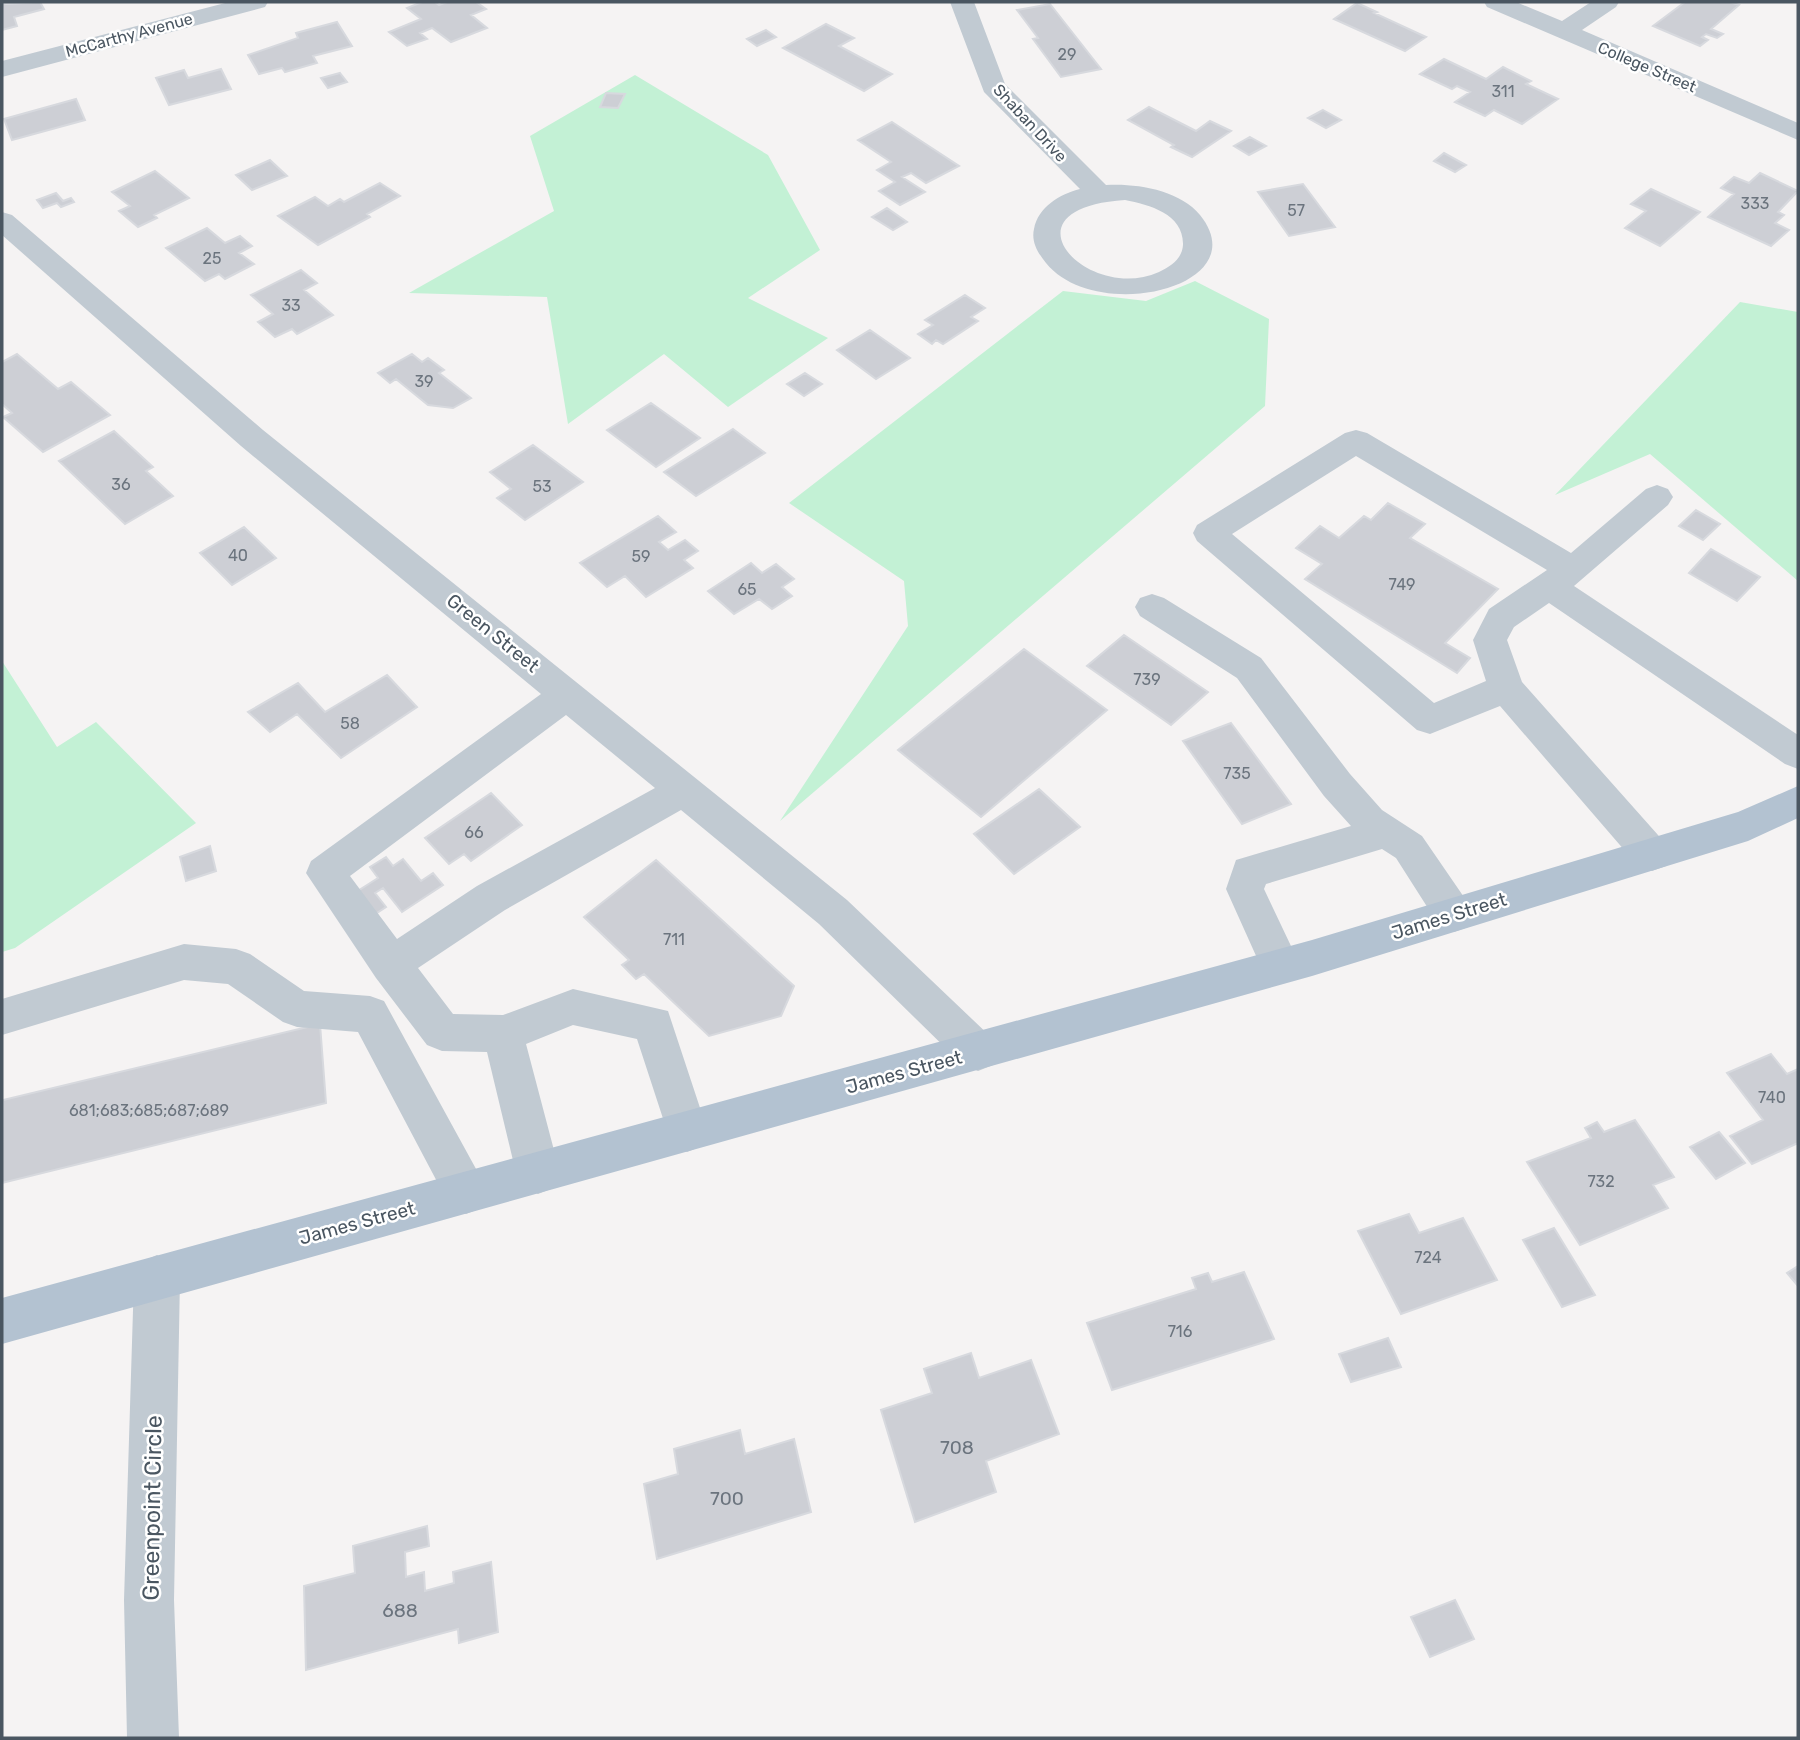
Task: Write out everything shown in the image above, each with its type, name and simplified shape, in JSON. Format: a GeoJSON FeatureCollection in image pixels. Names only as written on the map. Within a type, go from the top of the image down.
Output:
{"type":"FeatureCollection","features":[{"type":"Feature","properties":{"kind":"main road","name":"James Street"},"geometry":{"type":"LineString","coordinates":[[2,1321],[978,1052],[1454,915],[1748,825],[1798,801]]}},
{"type":"Feature","properties":{"kind":"street","name":"McCarthy Avenue"},"geometry":{"type":"LineString","coordinates":[[2,69],[257,2]]}},
{"type":"Feature","properties":{"kind":"street","name":"Shaban Drive"},"geometry":{"type":"LineString","coordinates":[[962,2],[993,87],[1099,193]]}},
{"type":"Feature","properties":{"kind":"street","name":"College Street"},"geometry":{"type":"LineString","coordinates":[[1496,2],[1798,132]]}},
{"type":"Feature","properties":{"kind":"street"},"geometry":{"type":"LineString","coordinates":[[1564,32],[1607,2]]}},
{"type":"Feature","properties":{"kind":"street"},"geometry":{"type":"LineString","coordinates":[[1125,192],[1150,197],[1172,206],[1189,219],[1197,235],[1197,251],[1188,266],[1171,278],[1149,285],[1125,286],[1089,279],[1060,264],[1049,250],[1045,235],[1050,221],[1061,208],[1078,199],[1099,193],[1125,192]]}},
{"type":"Feature","properties":{"kind":"street","name":"Green Street"},"geometry":{"type":"LineString","coordinates":[[2,221],[252,438],[833,912],[978,1052]]}},
{"type":"Feature","properties":{"kind":"street"},"geometry":{"type":"LineString","coordinates":[[1506,688],[1430,720],[1209,533],[1356,441],[1561,578],[1798,754]]}},
{"type":"Feature","properties":{"kind":"street"},"geometry":{"type":"LineString","coordinates":[[1652,855],[1506,688],[1490,640],[1502,618],[1561,578],[1657,497]]}},
{"type":"Feature","properties":{"kind":"street"},"geometry":{"type":"LineString","coordinates":[[1152,607],[1249,668],[1337,785],[1369,821],[1409,847],[1454,915]]}},
{"type":"Feature","properties":{"kind":"street"},"geometry":{"type":"LineString","coordinates":[[568,694],[325,873],[390,965],[442,1032],[503,1034],[573,1007],[653,1024],[687,1132]]}},
{"type":"Feature","properties":{"kind":"street"},"geometry":{"type":"LineString","coordinates":[[390,965],[491,898],[684,790]]}},
{"type":"Feature","properties":{"kind":"street"},"geometry":{"type":"LineString","coordinates":[[1280,965],[1245,890],[1250,872],[1386,832]]}},
{"type":"Feature","properties":{"kind":"street"},"geometry":{"type":"LineString","coordinates":[[2,1017],[184,962],[236,967],[297,1009],[370,1014],[466,1193]]}},
{"type":"Feature","properties":{"kind":"street"},"geometry":{"type":"LineString","coordinates":[[503,1034],[538,1173]]}},
{"type":"Feature","properties":{"kind":"street","name":"Greenpoint Circle"},"geometry":{"type":"LineString","coordinates":[[153,1738],[149,1600],[158,1278]]}},
{"type":"Feature","properties":{"kind":"green space"},"geometry":{"type":"Polygon","coordinates":[[[635,75],[768,155],[820,250],[748,298],[828,338],[728,407],[664,354],[568,424],[547,297],[409,293],[554,211],[530,136],[635,75]]]}},
{"type":"Feature","properties":{"kind":"green space"},"geometry":{"type":"Polygon","coordinates":[[[1195,281],[1269,319],[1265,406],[780,821],[908,626],[904,581],[789,503],[1063,291],[1146,301],[1195,281]]]}},
{"type":"Feature","properties":{"kind":"green space"},"geometry":{"type":"Polygon","coordinates":[[[1740,302],[1798,312],[1798,581],[1650,454],[1555,495],[1740,302]]]}},
{"type":"Feature","properties":{"kind":"green space"},"geometry":{"type":"Polygon","coordinates":[[[2,661],[57,747],[96,722],[196,823],[15,948],[2,952],[2,661]]]}},
{"type":"Feature","properties":{"kind":"building"},"geometry":{"type":"Polygon","coordinates":[[[2,2],[40,2],[44,9],[14,17],[17,26],[2,30],[2,2]]]}},
{"type":"Feature","properties":{"kind":"building"},"geometry":{"type":"Polygon","coordinates":[[[422,2],[435,2],[439,5],[447,2],[476,2],[486,9],[471,15],[487,28],[451,42],[432,28],[420,33],[427,39],[407,46],[389,32],[421,19],[407,8],[422,2]]]}},
{"type":"Feature","properties":{"kind":"building"},"geometry":{"type":"Polygon","coordinates":[[[1685,2],[1730,2],[1739,5],[1711,29],[1723,34],[1717,38],[1706,34],[1702,37],[1708,40],[1700,46],[1653,26],[1685,2]]]}},
{"type":"Feature","properties":{"kind":"building"},"geometry":{"type":"Polygon","coordinates":[[[1357,3],[1426,37],[1405,51],[1334,19],[1357,3]]]}},
{"type":"Feature","properties":{"kind":"building"},"geometry":{"type":"Polygon","coordinates":[[[1050,4],[1101,69],[1061,77],[1033,39],[1038,38],[1017,10],[1050,4]]]}},
{"type":"Feature","properties":{"kind":"building"},"geometry":{"type":"Polygon","coordinates":[[[337,22],[352,46],[313,56],[317,63],[285,72],[282,68],[259,74],[248,55],[298,38],[296,33],[337,22]]]}},
{"type":"Feature","properties":{"kind":"building"},"geometry":{"type":"Polygon","coordinates":[[[826,24],[854,38],[839,46],[892,74],[864,91],[783,48],[826,24]]]}},
{"type":"Feature","properties":{"kind":"building"},"geometry":{"type":"Polygon","coordinates":[[[766,30],[776,37],[757,46],[747,39],[766,30]]]}},
{"type":"Feature","properties":{"kind":"building"},"geometry":{"type":"Polygon","coordinates":[[[1444,59],[1486,79],[1503,67],[1531,81],[1526,84],[1558,99],[1522,124],[1494,110],[1485,116],[1455,102],[1470,92],[1457,86],[1452,89],[1420,74],[1444,59]]]}},
{"type":"Feature","properties":{"kind":"building"},"geometry":{"type":"Polygon","coordinates":[[[221,69],[231,89],[169,105],[156,78],[184,70],[188,78],[221,69]]]}},
{"type":"Feature","properties":{"kind":"building"},"geometry":{"type":"Polygon","coordinates":[[[340,73],[347,82],[328,88],[321,78],[340,73]]]}},
{"type":"Feature","properties":{"kind":"building"},"geometry":{"type":"Polygon","coordinates":[[[606,93],[625,94],[618,108],[600,107],[606,93]]]}},
{"type":"Feature","properties":{"kind":"building"},"geometry":{"type":"Polygon","coordinates":[[[76,99],[85,120],[12,140],[4,119],[76,99]]]}},
{"type":"Feature","properties":{"kind":"building"},"geometry":{"type":"Polygon","coordinates":[[[1149,107],[1196,131],[1210,121],[1231,131],[1192,157],[1128,120],[1149,107]]]}},
{"type":"Feature","properties":{"kind":"building"},"geometry":{"type":"Polygon","coordinates":[[[1323,110],[1341,120],[1326,128],[1308,118],[1323,110]]]}},
{"type":"Feature","properties":{"kind":"building"},"geometry":{"type":"Polygon","coordinates":[[[892,122],[959,166],[926,183],[911,173],[902,177],[925,192],[900,205],[879,191],[895,182],[877,170],[891,162],[858,140],[892,122]]]}},
{"type":"Feature","properties":{"kind":"building"},"geometry":{"type":"Polygon","coordinates":[[[1250,137],[1266,146],[1249,155],[1234,146],[1250,137]]]}},
{"type":"Feature","properties":{"kind":"building"},"geometry":{"type":"Polygon","coordinates":[[[1444,153],[1466,165],[1455,172],[1434,161],[1444,153]]]}},
{"type":"Feature","properties":{"kind":"building"},"geometry":{"type":"Polygon","coordinates":[[[270,160],[287,176],[252,190],[236,175],[270,160]]]}},
{"type":"Feature","properties":{"kind":"building"},"geometry":{"type":"Polygon","coordinates":[[[155,171],[189,198],[154,215],[157,218],[138,227],[119,211],[130,206],[112,192],[155,171]]]}},
{"type":"Feature","properties":{"kind":"building"},"geometry":{"type":"Polygon","coordinates":[[[1760,173],[1798,191],[1778,212],[1784,215],[1775,223],[1789,230],[1771,246],[1708,217],[1734,194],[1721,188],[1734,177],[1749,183],[1760,173]]]}},
{"type":"Feature","properties":{"kind":"building"},"geometry":{"type":"Polygon","coordinates":[[[380,183],[400,196],[367,214],[370,217],[318,245],[278,216],[315,197],[328,206],[340,199],[344,202],[380,183]]]}},
{"type":"Feature","properties":{"kind":"building"},"geometry":{"type":"Polygon","coordinates":[[[1303,184],[1335,227],[1289,236],[1258,192],[1303,184]]]}},
{"type":"Feature","properties":{"kind":"building"},"geometry":{"type":"Polygon","coordinates":[[[1651,189],[1700,212],[1660,246],[1625,228],[1646,211],[1631,204],[1651,189]]]}},
{"type":"Feature","properties":{"kind":"building"},"geometry":{"type":"Polygon","coordinates":[[[56,193],[63,201],[71,198],[74,202],[61,207],[57,203],[43,208],[37,200],[56,193]]]}},
{"type":"Feature","properties":{"kind":"building"},"geometry":{"type":"Polygon","coordinates":[[[887,208],[907,222],[893,230],[872,217],[887,208]]]}},
{"type":"Feature","properties":{"kind":"building"},"geometry":{"type":"Polygon","coordinates":[[[207,228],[225,243],[240,236],[252,246],[239,253],[254,264],[225,279],[219,274],[205,281],[166,248],[207,228]]]}},
{"type":"Feature","properties":{"kind":"building"},"geometry":{"type":"Polygon","coordinates":[[[301,270],[317,283],[304,290],[333,315],[297,334],[292,329],[275,337],[258,322],[273,314],[251,295],[301,270]]]}},
{"type":"Feature","properties":{"kind":"building"},"geometry":{"type":"Polygon","coordinates":[[[965,295],[985,308],[971,317],[978,321],[943,344],[936,340],[932,344],[918,334],[933,325],[925,320],[965,295]]]}},
{"type":"Feature","properties":{"kind":"building"},"geometry":{"type":"Polygon","coordinates":[[[870,330],[910,358],[876,379],[837,350],[870,330]]]}},
{"type":"Feature","properties":{"kind":"building"},"geometry":{"type":"Polygon","coordinates":[[[17,354],[58,389],[71,382],[110,415],[43,452],[3,417],[12,413],[2,404],[2,362],[17,354]]]}},
{"type":"Feature","properties":{"kind":"building"},"geometry":{"type":"Polygon","coordinates":[[[412,354],[422,362],[428,358],[444,370],[439,373],[471,398],[453,408],[428,405],[396,379],[390,383],[378,373],[412,354]]]}},
{"type":"Feature","properties":{"kind":"building"},"geometry":{"type":"Polygon","coordinates":[[[805,373],[822,384],[804,396],[787,384],[805,373]]]}},
{"type":"Feature","properties":{"kind":"building"},"geometry":{"type":"Polygon","coordinates":[[[651,403],[700,438],[656,467],[607,430],[651,403]]]}},
{"type":"Feature","properties":{"kind":"building"},"geometry":{"type":"Polygon","coordinates":[[[733,429],[765,453],[696,496],[664,472],[733,429]]]}},
{"type":"Feature","properties":{"kind":"building"},"geometry":{"type":"Polygon","coordinates":[[[114,431],[153,467],[146,471],[173,496],[125,524],[59,461],[114,431]]]}},
{"type":"Feature","properties":{"kind":"building"},"geometry":{"type":"Polygon","coordinates":[[[533,445],[583,482],[525,520],[497,498],[511,489],[490,472],[533,445]]]}},
{"type":"Feature","properties":{"kind":"building"},"geometry":{"type":"Polygon","coordinates":[[[1388,503],[1425,524],[1410,538],[1498,589],[1445,643],[1470,658],[1457,673],[1305,579],[1322,564],[1296,548],[1320,526],[1339,538],[1364,516],[1371,520],[1388,503]]]}},
{"type":"Feature","properties":{"kind":"building"},"geometry":{"type":"Polygon","coordinates":[[[1696,510],[1720,524],[1703,540],[1679,526],[1696,510]]]}},
{"type":"Feature","properties":{"kind":"building"},"geometry":{"type":"Polygon","coordinates":[[[658,516],[676,532],[659,542],[668,550],[685,540],[698,551],[684,560],[693,568],[646,597],[625,576],[607,587],[580,563],[658,516]]]}},
{"type":"Feature","properties":{"kind":"building"},"geometry":{"type":"Polygon","coordinates":[[[244,527],[276,558],[232,585],[200,553],[244,527]]]}},
{"type":"Feature","properties":{"kind":"building"},"geometry":{"type":"Polygon","coordinates":[[[1711,549],[1760,577],[1737,601],[1689,573],[1711,549]]]}},
{"type":"Feature","properties":{"kind":"building"},"geometry":{"type":"Polygon","coordinates":[[[751,563],[762,573],[776,564],[794,579],[782,587],[792,596],[772,609],[759,599],[734,614],[708,591],[751,563]]]}},
{"type":"Feature","properties":{"kind":"building"},"geometry":{"type":"Polygon","coordinates":[[[1124,635],[1208,692],[1171,725],[1087,666],[1124,635]]]}},
{"type":"Feature","properties":{"kind":"building"},"geometry":{"type":"Polygon","coordinates":[[[1024,649],[1107,710],[981,817],[898,750],[1024,649]]]}},
{"type":"Feature","properties":{"kind":"building"},"geometry":{"type":"Polygon","coordinates":[[[387,675],[417,707],[341,758],[297,714],[270,732],[248,712],[298,683],[325,712],[387,675]]]}},
{"type":"Feature","properties":{"kind":"building"},"geometry":{"type":"Polygon","coordinates":[[[1231,723],[1291,804],[1242,824],[1183,741],[1231,723]]]}},
{"type":"Feature","properties":{"kind":"building"},"geometry":{"type":"Polygon","coordinates":[[[1039,789],[1080,827],[1014,874],[974,834],[1039,789]]]}},
{"type":"Feature","properties":{"kind":"building"},"geometry":{"type":"Polygon","coordinates":[[[491,793],[522,825],[471,861],[464,854],[449,864],[425,838],[491,793]]]}},
{"type":"Feature","properties":{"kind":"building"},"geometry":{"type":"Polygon","coordinates":[[[210,846],[216,871],[186,881],[180,857],[210,846]]]}},
{"type":"Feature","properties":{"kind":"building"},"geometry":{"type":"Polygon","coordinates":[[[386,857],[393,866],[403,859],[421,881],[433,873],[443,885],[402,912],[383,888],[375,893],[386,907],[371,917],[353,894],[378,878],[370,867],[386,857]]]}},
{"type":"Feature","properties":{"kind":"building"},"geometry":{"type":"Polygon","coordinates":[[[656,860],[794,986],[781,1016],[709,1036],[644,974],[636,979],[622,965],[629,960],[584,917],[656,860]]]}},
{"type":"Feature","properties":{"kind":"building"},"geometry":{"type":"Polygon","coordinates":[[[320,1024],[326,1103],[2,1183],[3,1100],[320,1024]]]}},
{"type":"Feature","properties":{"kind":"building"},"geometry":{"type":"Polygon","coordinates":[[[1771,1054],[1787,1074],[1798,1069],[1798,1143],[1752,1164],[1730,1136],[1763,1120],[1727,1073],[1771,1054]]]}},
{"type":"Feature","properties":{"kind":"building"},"geometry":{"type":"Polygon","coordinates":[[[1635,1120],[1674,1177],[1653,1185],[1668,1208],[1580,1245],[1527,1162],[1591,1138],[1585,1128],[1597,1122],[1604,1132],[1635,1120]]]}},
{"type":"Feature","properties":{"kind":"building"},"geometry":{"type":"Polygon","coordinates":[[[1719,1132],[1745,1163],[1716,1179],[1690,1147],[1719,1132]]]}},
{"type":"Feature","properties":{"kind":"building"},"geometry":{"type":"Polygon","coordinates":[[[1409,1214],[1419,1233],[1463,1218],[1497,1280],[1401,1314],[1358,1231],[1409,1214]]]}},
{"type":"Feature","properties":{"kind":"building"},"geometry":{"type":"Polygon","coordinates":[[[1554,1228],[1595,1295],[1562,1307],[1523,1240],[1554,1228]]]}},
{"type":"Feature","properties":{"kind":"building"},"geometry":{"type":"Polygon","coordinates":[[[1798,1266],[1798,1286],[1787,1273],[1798,1266]]]}},
{"type":"Feature","properties":{"kind":"building"},"geometry":{"type":"Polygon","coordinates":[[[1244,1272],[1274,1339],[1112,1390],[1087,1323],[1196,1289],[1192,1278],[1208,1273],[1212,1282],[1244,1272]]]}},
{"type":"Feature","properties":{"kind":"building"},"geometry":{"type":"Polygon","coordinates":[[[1388,1338],[1401,1367],[1351,1382],[1339,1354],[1388,1338]]]}},
{"type":"Feature","properties":{"kind":"building"},"geometry":{"type":"Polygon","coordinates":[[[971,1353],[979,1378],[1031,1360],[1059,1434],[986,1461],[996,1492],[915,1522],[881,1410],[932,1393],[924,1369],[971,1353]]]}},
{"type":"Feature","properties":{"kind":"building"},"geometry":{"type":"Polygon","coordinates":[[[740,1430],[745,1454],[794,1439],[811,1512],[657,1559],[644,1484],[678,1474],[674,1449],[740,1430]]]}},
{"type":"Feature","properties":{"kind":"building"},"geometry":{"type":"Polygon","coordinates":[[[427,1526],[429,1546],[405,1552],[406,1577],[424,1572],[425,1591],[454,1583],[453,1572],[491,1562],[498,1632],[459,1643],[458,1629],[306,1670],[304,1586],[355,1573],[353,1546],[427,1526]]]}},
{"type":"Feature","properties":{"kind":"building"},"geometry":{"type":"Polygon","coordinates":[[[1455,1600],[1474,1639],[1430,1657],[1411,1617],[1455,1600]]]}}]}
